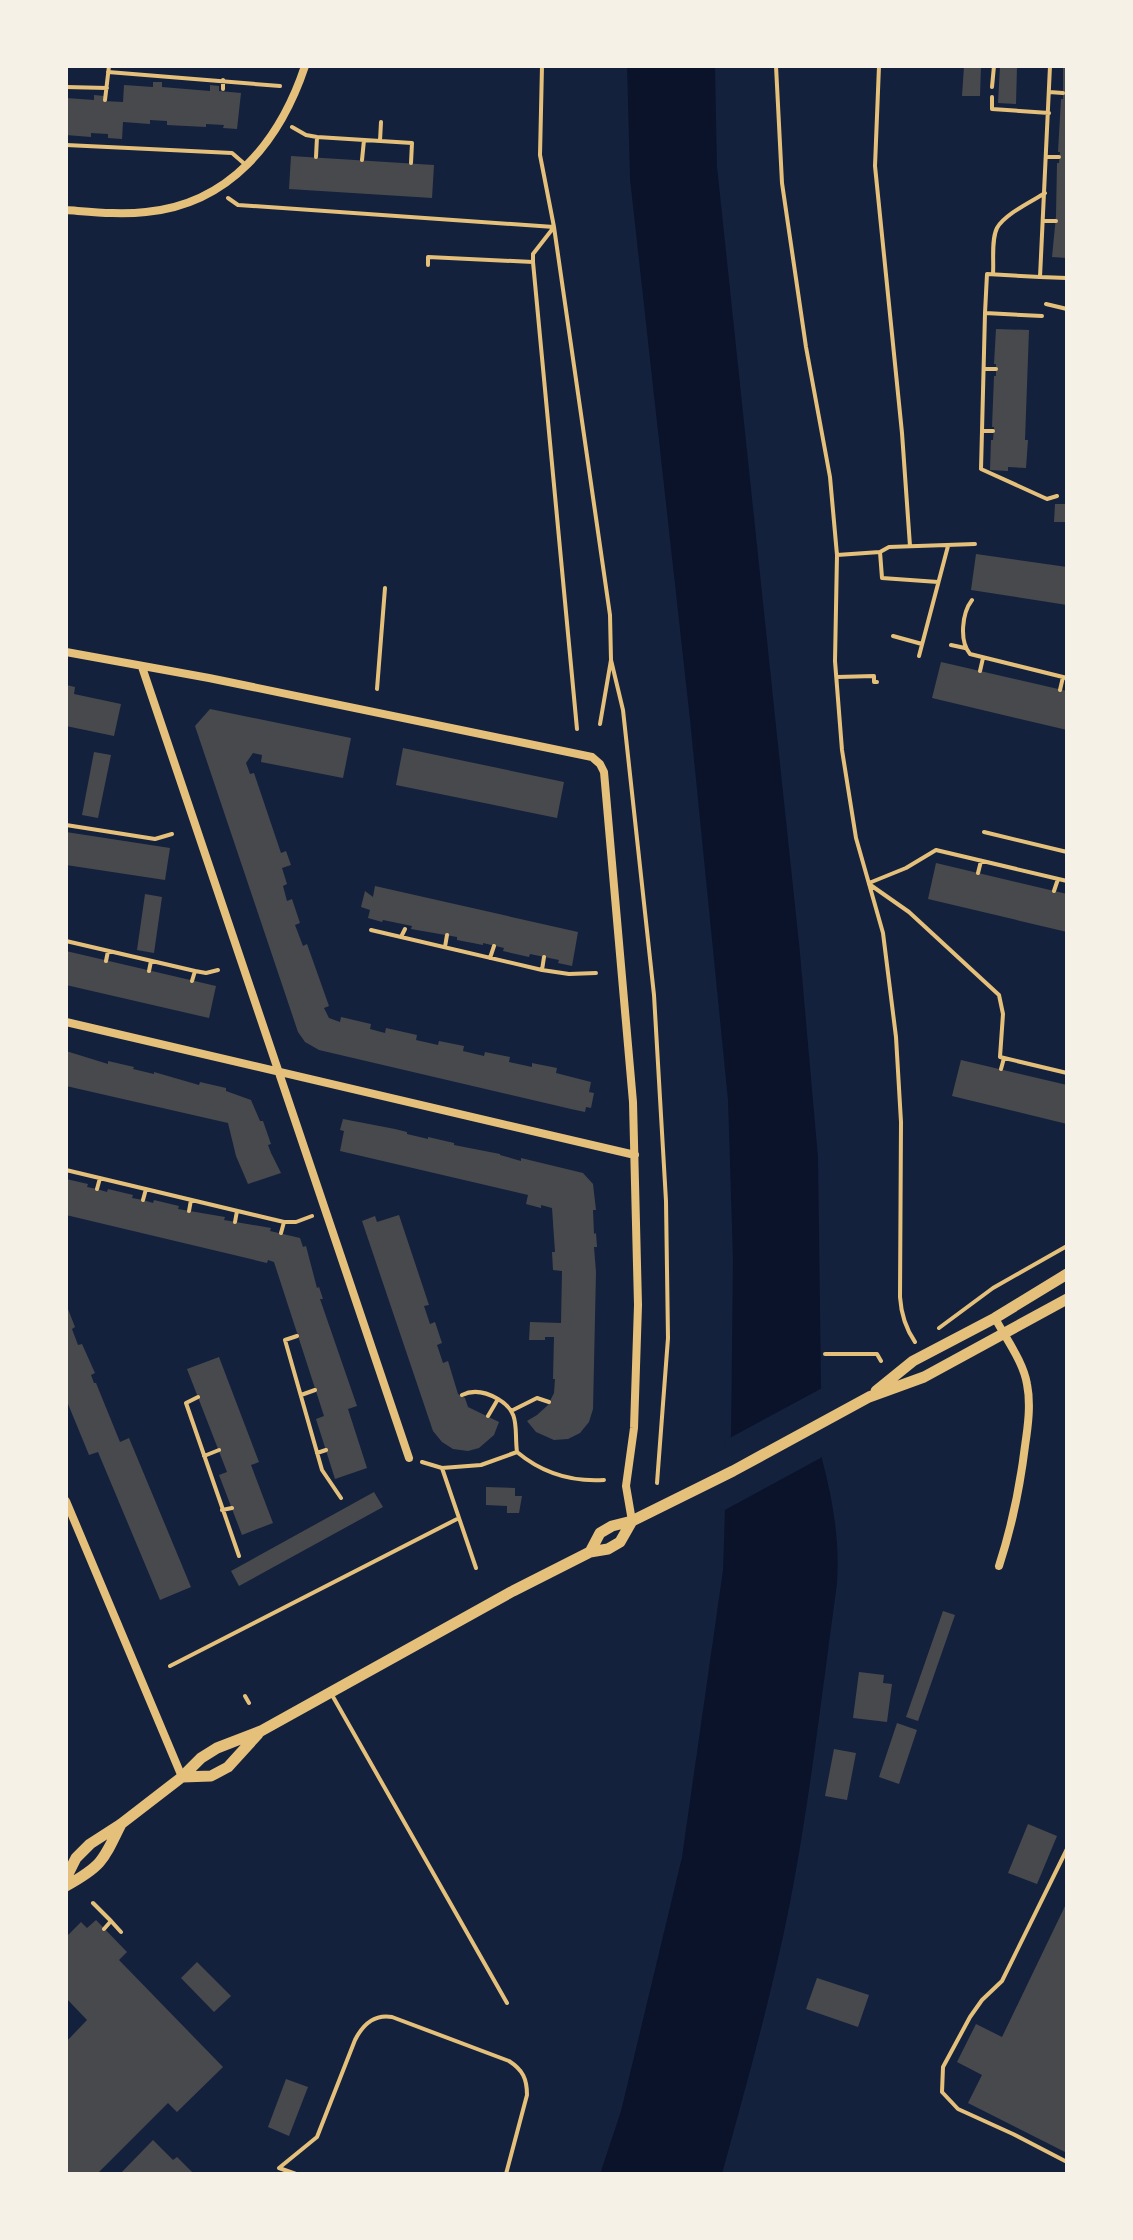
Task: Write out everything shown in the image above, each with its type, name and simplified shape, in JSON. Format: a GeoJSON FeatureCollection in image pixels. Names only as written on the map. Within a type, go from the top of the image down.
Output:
{"type":"FeatureCollection","features":[{"type":"Feature","properties":{"kind":"street"},"geometry":{"type":"LineString","coordinates":[[66,210],[149,212],[191,201],[218,188],[260,152],[282,121],[305,66]]}},
{"type":"Feature","properties":{"kind":"street"},"geometry":{"type":"LineString","coordinates":[[66,652],[209,678],[592,757],[600,764],[604,772],[630,1058],[638,1305],[634,1428],[626,1494],[632,1521],[620,1542],[608,1549],[590,1552],[513,1591],[261,1731],[217,1748],[83,1851],[66,1878]]}},
{"type":"Feature","properties":{"kind":"street"},"geometry":{"type":"LineString","coordinates":[[142,667],[409,1458]]}},
{"type":"Feature","properties":{"kind":"street"},"geometry":{"type":"LineString","coordinates":[[66,1022],[635,1155]]}},
{"type":"Feature","properties":{"kind":"street"},"geometry":{"type":"LineString","coordinates":[[869,1397],[913,1361],[995,1318],[1067,1274]]}},
{"type":"Feature","properties":{"kind":"street"},"geometry":{"type":"LineString","coordinates":[[590,1552],[600,1533],[612,1526],[632,1521],[733,1471],[869,1397],[924,1377],[1067,1299]]}},
{"type":"Feature","properties":{"kind":"street"},"geometry":{"type":"LineString","coordinates":[[995,1318],[1023,1369],[1029,1402],[1021,1480],[999,1566]]}},
{"type":"Feature","properties":{"kind":"street"},"geometry":{"type":"LineString","coordinates":[[66,1501],[182,1777]]}},
{"type":"Feature","properties":{"kind":"street"},"geometry":{"type":"LineString","coordinates":[[182,1777],[211,1776],[228,1767],[261,1731]]}},
{"type":"Feature","properties":{"kind":"street"},"geometry":{"type":"LineString","coordinates":[[66,1886],[91,1872],[104,1859],[121,1824]]}},
{"type":"Feature","properties":{"kind":"lane"},"geometry":{"type":"LineString","coordinates":[[992,87],[994,66]]}},
{"type":"Feature","properties":{"kind":"lane"},"geometry":{"type":"LineString","coordinates":[[66,145],[232,153],[247,166]]}},
{"type":"Feature","properties":{"kind":"lane"},"geometry":{"type":"LineString","coordinates":[[1046,304],[1067,309]]}},
{"type":"Feature","properties":{"kind":"lane"},"geometry":{"type":"LineString","coordinates":[[984,832],[1067,852]]}},
{"type":"Feature","properties":{"kind":"lane"},"geometry":{"type":"LineString","coordinates":[[331,1693],[507,2003]]}},
{"type":"Feature","properties":{"kind":"lane"},"geometry":{"type":"LineString","coordinates":[[1067,1849],[1002,1981],[970,2017],[943,2067],[942,2092],[958,2109],[1067,2162]]}},
{"type":"Feature","properties":{"kind":"lane"},"geometry":{"type":"LineString","coordinates":[[272,2174],[317,2137],[355,2040],[364,2026],[383,2015],[509,2061],[524,2074],[527,2095],[506,2174]]}},
{"type":"Feature","properties":{"kind":"lane"},"geometry":{"type":"LineString","coordinates":[[279,2168],[296,2174]]}},
{"type":"Feature","properties":{"kind":"path"},"geometry":{"type":"LineString","coordinates":[[542,66],[540,155],[554,227],[610,615],[611,660],[600,724]]}},
{"type":"Feature","properties":{"kind":"path"},"geometry":{"type":"LineString","coordinates":[[776,66],[782,183],[806,347],[830,477],[837,555],[836,677],[842,750],[856,838],[883,933],[896,1037],[901,1122],[900,1297],[913,1339]]}},
{"type":"Feature","properties":{"kind":"path"},"geometry":{"type":"LineString","coordinates":[[879,66],[875,166],[910,546]]}},
{"type":"Feature","properties":{"kind":"path"},"geometry":{"type":"LineString","coordinates":[[1040,277],[1050,66]]}},
{"type":"Feature","properties":{"kind":"path"},"geometry":{"type":"LineString","coordinates":[[105,100],[108,69],[280,86]]}},
{"type":"Feature","properties":{"kind":"path"},"geometry":{"type":"LineString","coordinates":[[165,84],[166,77]]}},
{"type":"Feature","properties":{"kind":"path"},"geometry":{"type":"LineString","coordinates":[[223,80],[223,89]]}},
{"type":"Feature","properties":{"kind":"path"},"geometry":{"type":"LineString","coordinates":[[66,87],[107,88]]}},
{"type":"Feature","properties":{"kind":"path"},"geometry":{"type":"LineString","coordinates":[[992,87],[992,109],[1049,113]]}},
{"type":"Feature","properties":{"kind":"path"},"geometry":{"type":"LineString","coordinates":[[1049,92],[1063,93]]}},
{"type":"Feature","properties":{"kind":"path"},"geometry":{"type":"LineString","coordinates":[[380,141],[381,122]]}},
{"type":"Feature","properties":{"kind":"path"},"geometry":{"type":"LineString","coordinates":[[292,127],[317,137],[412,143],[411,163]]}},
{"type":"Feature","properties":{"kind":"path"},"geometry":{"type":"LineString","coordinates":[[316,157],[317,137]]}},
{"type":"Feature","properties":{"kind":"path"},"geometry":{"type":"LineString","coordinates":[[362,160],[364,140]]}},
{"type":"Feature","properties":{"kind":"path"},"geometry":{"type":"LineString","coordinates":[[1047,157],[1059,157]]}},
{"type":"Feature","properties":{"kind":"path"},"geometry":{"type":"LineString","coordinates":[[993,274],[997,229],[1014,213],[1045,193]]}},
{"type":"Feature","properties":{"kind":"path"},"geometry":{"type":"LineString","coordinates":[[226,197],[238,205],[554,227]]}},
{"type":"Feature","properties":{"kind":"path"},"geometry":{"type":"LineString","coordinates":[[1043,221],[1056,221]]}},
{"type":"Feature","properties":{"kind":"path"},"geometry":{"type":"LineString","coordinates":[[554,227],[533,254],[533,262],[577,729]]}},
{"type":"Feature","properties":{"kind":"path"},"geometry":{"type":"LineString","coordinates":[[428,265],[428,257],[533,262]]}},
{"type":"Feature","properties":{"kind":"path"},"geometry":{"type":"LineString","coordinates":[[1057,496],[1047,499],[981,469],[985,313],[987,274],[1067,278]]}},
{"type":"Feature","properties":{"kind":"path"},"geometry":{"type":"LineString","coordinates":[[985,313],[1045,316],[1046,304]]}},
{"type":"Feature","properties":{"kind":"path"},"geometry":{"type":"LineString","coordinates":[[984,369],[996,369]]}},
{"type":"Feature","properties":{"kind":"path"},"geometry":{"type":"LineString","coordinates":[[982,431],[993,431]]}},
{"type":"Feature","properties":{"kind":"path"},"geometry":{"type":"LineString","coordinates":[[837,555],[880,552],[889,547],[975,544]]}},
{"type":"Feature","properties":{"kind":"path"},"geometry":{"type":"LineString","coordinates":[[919,656],[949,545]]}},
{"type":"Feature","properties":{"kind":"path"},"geometry":{"type":"LineString","coordinates":[[880,552],[882,578],[939,582]]}},
{"type":"Feature","properties":{"kind":"path"},"geometry":{"type":"LineString","coordinates":[[377,689],[385,588]]}},
{"type":"Feature","properties":{"kind":"path"},"geometry":{"type":"LineString","coordinates":[[972,600],[967,607],[963,630],[965,648],[970,654],[1065,677],[1060,690]]}},
{"type":"Feature","properties":{"kind":"path"},"geometry":{"type":"LineString","coordinates":[[893,636],[922,644]]}},
{"type":"Feature","properties":{"kind":"path"},"geometry":{"type":"LineString","coordinates":[[951,645],[965,648]]}},
{"type":"Feature","properties":{"kind":"path"},"geometry":{"type":"LineString","coordinates":[[980,671],[983,658]]}},
{"type":"Feature","properties":{"kind":"path"},"geometry":{"type":"LineString","coordinates":[[611,660],[623,710],[654,995],[661,1106],[668,1338],[657,1483]]}},
{"type":"Feature","properties":{"kind":"path"},"geometry":{"type":"LineString","coordinates":[[836,677],[874,676],[874,682],[877,682]]}},
{"type":"Feature","properties":{"kind":"path"},"geometry":{"type":"LineString","coordinates":[[66,825],[155,839],[172,834]]}},
{"type":"Feature","properties":{"kind":"path"},"geometry":{"type":"LineString","coordinates":[[108,839],[109,832]]}},
{"type":"Feature","properties":{"kind":"path"},"geometry":{"type":"LineString","coordinates":[[154,846],[155,839]]}},
{"type":"Feature","properties":{"kind":"path"},"geometry":{"type":"LineString","coordinates":[[868,883],[906,868],[936,850],[1067,881]]}},
{"type":"Feature","properties":{"kind":"path"},"geometry":{"type":"LineString","coordinates":[[978,873],[981,861]]}},
{"type":"Feature","properties":{"kind":"path"},"geometry":{"type":"LineString","coordinates":[[1054,891],[1058,879]]}},
{"type":"Feature","properties":{"kind":"path"},"geometry":{"type":"LineString","coordinates":[[868,883],[909,912],[999,995],[1003,1014],[1000,1057],[1067,1073]]}},
{"type":"Feature","properties":{"kind":"path"},"geometry":{"type":"LineString","coordinates":[[401,937],[405,929]]}},
{"type":"Feature","properties":{"kind":"path"},"geometry":{"type":"LineString","coordinates":[[371,930],[542,970],[569,974],[596,973]]}},
{"type":"Feature","properties":{"kind":"path"},"geometry":{"type":"LineString","coordinates":[[445,947],[447,935]]}},
{"type":"Feature","properties":{"kind":"path"},"geometry":{"type":"LineString","coordinates":[[66,941],[195,971],[206,973],[218,970]]}},
{"type":"Feature","properties":{"kind":"path"},"geometry":{"type":"LineString","coordinates":[[490,958],[494,946]]}},
{"type":"Feature","properties":{"kind":"path"},"geometry":{"type":"LineString","coordinates":[[106,961],[108,951]]}},
{"type":"Feature","properties":{"kind":"path"},"geometry":{"type":"LineString","coordinates":[[542,970],[544,957]]}},
{"type":"Feature","properties":{"kind":"path"},"geometry":{"type":"LineString","coordinates":[[149,971],[151,961]]}},
{"type":"Feature","properties":{"kind":"path"},"geometry":{"type":"LineString","coordinates":[[192,981],[195,971]]}},
{"type":"Feature","properties":{"kind":"path"},"geometry":{"type":"LineString","coordinates":[[1001,1069],[1004,1058]]}},
{"type":"Feature","properties":{"kind":"path"},"geometry":{"type":"LineString","coordinates":[[66,1170],[284,1222],[296,1222],[326,1211]]}},
{"type":"Feature","properties":{"kind":"path"},"geometry":{"type":"LineString","coordinates":[[97,1189],[100,1178]]}},
{"type":"Feature","properties":{"kind":"path"},"geometry":{"type":"LineString","coordinates":[[143,1200],[146,1189]]}},
{"type":"Feature","properties":{"kind":"path"},"geometry":{"type":"LineString","coordinates":[[189,1211],[191,1200]]}},
{"type":"Feature","properties":{"kind":"path"},"geometry":{"type":"LineString","coordinates":[[235,1222],[237,1211]]}},
{"type":"Feature","properties":{"kind":"path"},"geometry":{"type":"LineString","coordinates":[[281,1233],[284,1222]]}},
{"type":"Feature","properties":{"kind":"path"},"geometry":{"type":"LineString","coordinates":[[936,1331],[993,1288],[1067,1246]]}},
{"type":"Feature","properties":{"kind":"path"},"geometry":{"type":"LineString","coordinates":[[297,1336],[285,1340],[322,1470],[341,1498]]}},
{"type":"Feature","properties":{"kind":"path"},"geometry":{"type":"LineString","coordinates":[[825,1354],[877,1354],[881,1361]]}},
{"type":"Feature","properties":{"kind":"path"},"geometry":{"type":"LineString","coordinates":[[301,1395],[315,1390]]}},
{"type":"Feature","properties":{"kind":"path"},"geometry":{"type":"LineString","coordinates":[[462,1395],[481,1392],[513,1410],[517,1452],[530,1463],[552,1474],[574,1479],[604,1480]]}},
{"type":"Feature","properties":{"kind":"path"},"geometry":{"type":"LineString","coordinates":[[198,1397],[186,1403],[239,1556]]}},
{"type":"Feature","properties":{"kind":"path"},"geometry":{"type":"LineString","coordinates":[[513,1410],[537,1398],[549,1402]]}},
{"type":"Feature","properties":{"kind":"path"},"geometry":{"type":"LineString","coordinates":[[488,1416],[498,1399]]}},
{"type":"Feature","properties":{"kind":"path"},"geometry":{"type":"LineString","coordinates":[[204,1456],[219,1450]]}},
{"type":"Feature","properties":{"kind":"path"},"geometry":{"type":"LineString","coordinates":[[317,1453],[326,1450]]}},
{"type":"Feature","properties":{"kind":"path"},"geometry":{"type":"LineString","coordinates":[[409,1458],[442,1468],[481,1465],[517,1452]]}},
{"type":"Feature","properties":{"kind":"path"},"geometry":{"type":"LineString","coordinates":[[442,1468],[476,1568]]}},
{"type":"Feature","properties":{"kind":"path"},"geometry":{"type":"LineString","coordinates":[[222,1510],[232,1508]]}},
{"type":"Feature","properties":{"kind":"path"},"geometry":{"type":"LineString","coordinates":[[170,1666],[459,1518]]}},
{"type":"Feature","properties":{"kind":"path"},"geometry":{"type":"LineString","coordinates":[[245,1696],[249,1703]]}},
{"type":"Feature","properties":{"kind":"path"},"geometry":{"type":"LineString","coordinates":[[93,1903],[121,1932]]}},
{"type":"Feature","properties":{"kind":"path"},"geometry":{"type":"LineString","coordinates":[[104,1929],[111,1921]]}},
{"type":"Feature","properties":{"kind":"water"},"geometry":{"type":"Polygon","coordinates":[[[627,66],[715,66],[717,166],[800,953],[818,1157],[822,1459],[832,1505],[837,1552],[837,1584],[796,1868],[766,2009],[722,2174],[600,2174],[621,2111],[682,1857],[723,1570],[731,1434],[733,1260],[728,1100],[690,720],[630,179],[627,66]]]}},
{"type":"Feature","properties":{"kind":"pier"},"geometry":{"type":"Polygon","coordinates":[[[826,1386],[826,1455],[721,1512],[726,1440],[826,1386]]]}},
{"type":"Feature","properties":{"kind":"building"},"geometry":{"type":"Polygon","coordinates":[[[964,66],[981,66],[980,96],[962,96],[964,66]]]}},
{"type":"Feature","properties":{"kind":"building"},"geometry":{"type":"Polygon","coordinates":[[[1000,66],[1017,66],[1016,104],[998,103],[1000,66]]]}},
{"type":"Feature","properties":{"kind":"building"},"geometry":{"type":"Polygon","coordinates":[[[1063,66],[1067,66],[1067,258],[1052,257],[1063,66]]]}},
{"type":"Feature","properties":{"kind":"building"},"geometry":{"type":"Polygon","coordinates":[[[153,82],[162,82],[162,87],[210,91],[210,85],[219,86],[219,91],[241,93],[237,129],[223,128],[224,125],[167,125],[167,121],[150,120],[150,124],[123,122],[122,139],[108,138],[108,134],[91,133],[91,137],[66,135],[66,98],[94,100],[94,95],[104,96],[103,101],[123,102],[124,85],[153,87],[153,82]]]}},
{"type":"Feature","properties":{"kind":"building"},"geometry":{"type":"Polygon","coordinates":[[[291,156],[434,165],[432,198],[289,189],[291,156]]]}},
{"type":"Feature","properties":{"kind":"building"},"geometry":{"type":"Polygon","coordinates":[[[996,329],[1029,330],[1026,468],[1008,467],[1008,471],[990,470],[996,329]]]}},
{"type":"Feature","properties":{"kind":"building"},"geometry":{"type":"Polygon","coordinates":[[[1055,504],[1067,504],[1067,522],[1054,522],[1055,504]]]}},
{"type":"Feature","properties":{"kind":"building"},"geometry":{"type":"Polygon","coordinates":[[[976,554],[1067,567],[1067,605],[971,590],[976,554]]]}},
{"type":"Feature","properties":{"kind":"building"},"geometry":{"type":"Polygon","coordinates":[[[941,662],[1067,691],[1067,730],[932,698],[941,662]]]}},
{"type":"Feature","properties":{"kind":"building"},"geometry":{"type":"Polygon","coordinates":[[[66,685],[75,687],[74,694],[121,704],[114,736],[66,726],[66,685]]]}},
{"type":"Feature","properties":{"kind":"building"},"geometry":{"type":"Polygon","coordinates":[[[210,709],[351,738],[343,778],[261,762],[262,755],[253,753],[246,763],[250,774],[254,773],[281,853],[286,851],[291,865],[282,868],[287,884],[283,886],[287,901],[292,899],[300,923],[295,925],[303,946],[307,944],[329,1006],[324,1008],[329,1018],[340,1022],[341,1017],[371,1024],[370,1029],[385,1033],[386,1028],[417,1035],[416,1040],[438,1045],[439,1041],[464,1046],[463,1051],[484,1056],[485,1052],[510,1057],[509,1062],[557,1068],[556,1073],[591,1082],[589,1092],[594,1093],[591,1108],[586,1107],[585,1112],[571,1109],[319,1050],[305,1042],[298,1032],[195,726],[210,709]]]}},
{"type":"Feature","properties":{"kind":"building"},"geometry":{"type":"Polygon","coordinates":[[[403,748],[564,782],[557,818],[396,785],[403,748]]]}},
{"type":"Feature","properties":{"kind":"building"},"geometry":{"type":"Polygon","coordinates":[[[94,752],[111,755],[98,818],[82,815],[94,752]]]}},
{"type":"Feature","properties":{"kind":"building"},"geometry":{"type":"Polygon","coordinates":[[[66,832],[170,848],[165,880],[66,865],[66,832]]]}},
{"type":"Feature","properties":{"kind":"building"},"geometry":{"type":"Polygon","coordinates":[[[936,863],[1067,894],[1067,932],[928,899],[936,863]]]}},
{"type":"Feature","properties":{"kind":"building"},"geometry":{"type":"Polygon","coordinates":[[[375,886],[578,932],[572,966],[558,963],[559,960],[530,954],[529,957],[503,951],[504,948],[368,918],[370,910],[361,907],[365,891],[373,897],[375,886]]]}},
{"type":"Feature","properties":{"kind":"building"},"geometry":{"type":"Polygon","coordinates":[[[145,894],[162,897],[154,953],[137,950],[145,894]]]}},
{"type":"Feature","properties":{"kind":"building"},"geometry":{"type":"Polygon","coordinates":[[[66,951],[216,986],[209,1018],[66,985],[66,951]]]}},
{"type":"Feature","properties":{"kind":"building"},"geometry":{"type":"Polygon","coordinates":[[[66,1051],[108,1064],[108,1061],[199,1085],[200,1082],[226,1088],[226,1091],[251,1100],[260,1121],[263,1121],[271,1144],[268,1145],[281,1173],[248,1184],[236,1156],[228,1123],[66,1086],[66,1051]]]}},
{"type":"Feature","properties":{"kind":"building"},"geometry":{"type":"Polygon","coordinates":[[[961,1060],[1067,1085],[1067,1124],[952,1096],[961,1060]]]}},
{"type":"Feature","properties":{"kind":"building"},"geometry":{"type":"Polygon","coordinates":[[[343,1119],[583,1173],[593,1184],[597,1247],[594,1247],[593,1409],[589,1422],[580,1433],[568,1439],[554,1440],[536,1432],[527,1421],[548,1405],[554,1393],[554,1337],[529,1340],[530,1322],[561,1323],[562,1271],[553,1270],[552,1208],[526,1204],[528,1195],[340,1151],[343,1119]]]}},
{"type":"Feature","properties":{"kind":"building"},"geometry":{"type":"Polygon","coordinates":[[[66,1179],[88,1184],[87,1187],[107,1192],[108,1189],[133,1195],[132,1198],[153,1203],[154,1200],[179,1206],[178,1209],[271,1228],[270,1231],[300,1238],[303,1247],[306,1246],[323,1299],[320,1299],[357,1406],[348,1409],[367,1468],[335,1479],[316,1419],[324,1416],[274,1262],[268,1260],[267,1263],[66,1215],[66,1179]]]}},
{"type":"Feature","properties":{"kind":"building"},"geometry":{"type":"Polygon","coordinates":[[[399,1215],[429,1305],[424,1306],[430,1324],[435,1322],[442,1343],[437,1345],[443,1363],[448,1361],[458,1394],[465,1398],[468,1407],[499,1422],[494,1435],[479,1448],[468,1451],[453,1449],[433,1431],[362,1221],[375,1216],[377,1222],[399,1215]]]}},
{"type":"Feature","properties":{"kind":"building"},"geometry":{"type":"Polygon","coordinates":[[[66,1304],[78,1345],[82,1344],[95,1373],[91,1375],[120,1442],[129,1438],[191,1587],[160,1600],[98,1452],[89,1455],[66,1399],[66,1304]]]}},
{"type":"Feature","properties":{"kind":"building"},"geometry":{"type":"Polygon","coordinates":[[[219,1357],[259,1462],[251,1465],[273,1523],[242,1535],[219,1475],[227,1472],[187,1369],[219,1357]]]}},
{"type":"Feature","properties":{"kind":"building"},"geometry":{"type":"Polygon","coordinates":[[[486,1487],[515,1488],[515,1496],[522,1496],[519,1513],[507,1513],[507,1506],[486,1505],[486,1487]]]}},
{"type":"Feature","properties":{"kind":"building"},"geometry":{"type":"Polygon","coordinates":[[[374,1492],[383,1507],[239,1586],[231,1571],[374,1492]]]}},
{"type":"Feature","properties":{"kind":"building"},"geometry":{"type":"Polygon","coordinates":[[[943,1611],[955,1615],[918,1721],[906,1717],[943,1611]]]}},
{"type":"Feature","properties":{"kind":"building"},"geometry":{"type":"Polygon","coordinates":[[[859,1672],[884,1675],[883,1683],[892,1684],[887,1722],[853,1718],[859,1672]]]}},
{"type":"Feature","properties":{"kind":"building"},"geometry":{"type":"Polygon","coordinates":[[[897,1723],[917,1730],[899,1784],[879,1777],[897,1723]]]}},
{"type":"Feature","properties":{"kind":"building"},"geometry":{"type":"Polygon","coordinates":[[[834,1749],[856,1753],[847,1800],[825,1796],[834,1749]]]}},
{"type":"Feature","properties":{"kind":"building"},"geometry":{"type":"Polygon","coordinates":[[[1028,1824],[1057,1836],[1037,1884],[1008,1873],[1028,1824]]]}},
{"type":"Feature","properties":{"kind":"building"},"geometry":{"type":"Polygon","coordinates":[[[1067,1902],[1067,2153],[968,2103],[982,2075],[957,2062],[976,2024],[1002,2037],[1067,1902]]]}},
{"type":"Feature","properties":{"kind":"building"},"geometry":{"type":"Polygon","coordinates":[[[96,1920],[127,1952],[119,1960],[223,2067],[177,2112],[168,2103],[97,2174],[66,2174],[66,2042],[87,2020],[66,1998],[66,1937],[81,1922],[87,1928],[96,1920]]]}},
{"type":"Feature","properties":{"kind":"building"},"geometry":{"type":"Polygon","coordinates":[[[197,1962],[231,1996],[214,2012],[181,1978],[197,1962]]]}},
{"type":"Feature","properties":{"kind":"building"},"geometry":{"type":"Polygon","coordinates":[[[817,1978],[869,1995],[858,2027],[806,2009],[817,1978]]]}},
{"type":"Feature","properties":{"kind":"building"},"geometry":{"type":"Polygon","coordinates":[[[286,2079],[308,2087],[289,2136],[268,2127],[286,2079]]]}},
{"type":"Feature","properties":{"kind":"building"},"geometry":{"type":"Polygon","coordinates":[[[153,2140],[173,2160],[177,2157],[194,2174],[120,2174],[153,2140]]]}}]}
